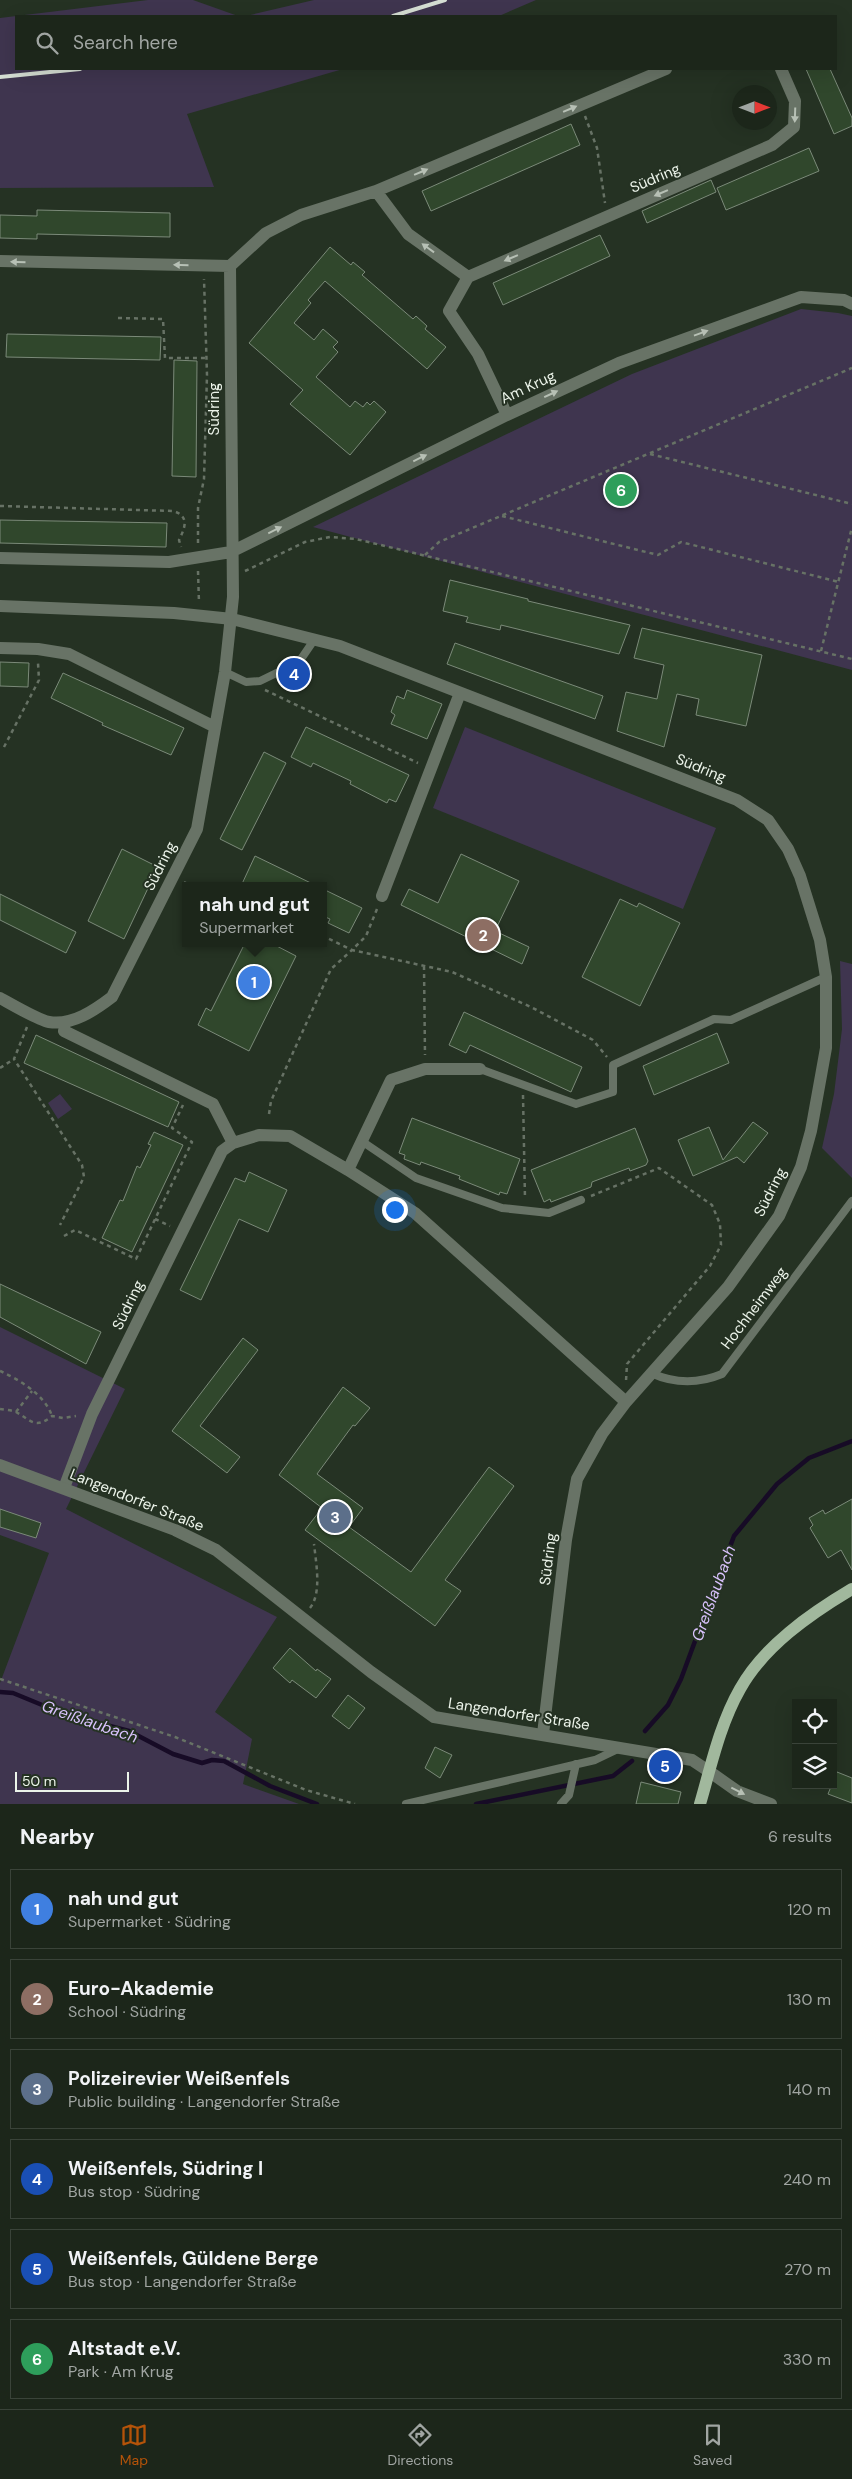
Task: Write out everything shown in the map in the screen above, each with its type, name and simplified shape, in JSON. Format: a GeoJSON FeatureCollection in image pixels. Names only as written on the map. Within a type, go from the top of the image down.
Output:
{"type":"FeatureCollection","features":[{"type":"Feature","properties":{"kind":"main road"},"geometry":{"type":"LineString","coordinates":[[700,1804],[735,1698],[758,1664],[817,1610],[852,1589]]}},
{"type":"Feature","properties":{"kind":"street"},"geometry":{"type":"LineString","coordinates":[[0,261],[230,266],[266,233],[301,215],[376,191],[664,70]]}},
{"type":"Feature","properties":{"kind":"street","name":"Südring"},"geometry":{"type":"LineString","coordinates":[[468,277],[772,145],[794,127],[795,101],[781,70]]}},
{"type":"Feature","properties":{"kind":"street"},"geometry":{"type":"LineString","coordinates":[[376,191],[408,234],[468,277],[449,312],[478,354],[507,415]]}},
{"type":"Feature","properties":{"kind":"street","name":"Südring"},"geometry":{"type":"LineString","coordinates":[[0,998],[48,1022],[71,1020],[93,1012],[112,997],[197,829],[225,672],[232,619],[230,266]]}},
{"type":"Feature","properties":{"kind":"street","name":"Am Krug"},"geometry":{"type":"LineString","coordinates":[[231,552],[507,415],[619,362],[800,297],[844,300],[852,304]]}},
{"type":"Feature","properties":{"kind":"street"},"geometry":{"type":"LineString","coordinates":[[0,558],[169,562],[198,559],[231,552]]}},
{"type":"Feature","properties":{"kind":"street","name":"Südring"},"geometry":{"type":"LineString","coordinates":[[0,606],[199,615],[232,619],[374,658],[737,800],[768,820],[788,849],[800,876],[820,940],[826,977],[826,1048],[812,1131],[801,1167],[779,1216],[728,1287],[626,1402],[602,1434],[577,1480],[566,1540],[543,1734]]}},
{"type":"Feature","properties":{"kind":"street"},"geometry":{"type":"LineString","coordinates":[[0,648],[38,649],[69,654],[215,727]]}},
{"type":"Feature","properties":{"kind":"street"},"geometry":{"type":"LineString","coordinates":[[382,896],[460,693]]}},
{"type":"Feature","properties":{"kind":"street"},"geometry":{"type":"LineString","coordinates":[[64,1031],[213,1104],[233,1143],[259,1136],[290,1136],[415,1212],[626,1402]]}},
{"type":"Feature","properties":{"kind":"street"},"geometry":{"type":"LineString","coordinates":[[348,1170],[391,1080],[425,1069],[480,1069]]}},
{"type":"Feature","properties":{"kind":"street","name":"Südring"},"geometry":{"type":"LineString","coordinates":[[64,1488],[92,1414],[222,1151],[233,1143]]}},
{"type":"Feature","properties":{"kind":"street","name":"Langendorfer Straße"},"geometry":{"type":"LineString","coordinates":[[0,1465],[176,1530],[216,1550],[372,1672],[434,1717],[692,1760],[737,1791],[771,1804]]}},
{"type":"Feature","properties":{"kind":"lane"},"geometry":{"type":"LineString","coordinates":[[225,672],[246,682],[260,681],[299,662],[314,640]]}},
{"type":"Feature","properties":{"kind":"lane"},"geometry":{"type":"LineString","coordinates":[[480,1069],[576,1104],[613,1092],[613,1065],[714,1019],[731,1020],[826,977]]}},
{"type":"Feature","properties":{"kind":"lane"},"geometry":{"type":"LineString","coordinates":[[363,1142],[416,1178],[502,1208],[549,1212],[581,1200]]}},
{"type":"Feature","properties":{"kind":"lane","name":"Hochheimweg"},"geometry":{"type":"LineString","coordinates":[[651,1373],[665,1379],[681,1382],[706,1380],[722,1374],[852,1201]]}},
{"type":"Feature","properties":{"kind":"lane"},"geometry":{"type":"LineString","coordinates":[[406,1804],[595,1760],[620,1748]]}},
{"type":"Feature","properties":{"kind":"lane"},"geometry":{"type":"LineString","coordinates":[[561,1804],[569,1795],[576,1764]]}},
{"type":"Feature","properties":{"kind":"path"},"geometry":{"type":"LineString","coordinates":[[580,105],[597,148],[606,217]]}},
{"type":"Feature","properties":{"kind":"path"},"geometry":{"type":"LineString","coordinates":[[199,615],[198,508],[204,479],[206,358],[204,265]]}},
{"type":"Feature","properties":{"kind":"path"},"geometry":{"type":"LineString","coordinates":[[118,318],[162,320],[165,358],[206,358]]}},
{"type":"Feature","properties":{"kind":"path"},"geometry":{"type":"LineString","coordinates":[[424,555],[439,542],[852,368]]}},
{"type":"Feature","properties":{"kind":"path"},"geometry":{"type":"LineString","coordinates":[[649,454],[852,504]]}},
{"type":"Feature","properties":{"kind":"path"},"geometry":{"type":"LineString","coordinates":[[0,506],[173,511],[183,515],[185,520],[184,531],[179,540],[182,549]]}},
{"type":"Feature","properties":{"kind":"path"},"geometry":{"type":"LineString","coordinates":[[500,516],[658,555],[682,542],[839,582]]}},
{"type":"Feature","properties":{"kind":"path"},"geometry":{"type":"LineString","coordinates":[[821,652],[852,527]]}},
{"type":"Feature","properties":{"kind":"path"},"geometry":{"type":"LineString","coordinates":[[232,577],[305,542],[330,537],[356,540],[852,659]]}},
{"type":"Feature","properties":{"kind":"path"},"geometry":{"type":"LineString","coordinates":[[847,547],[852,548]]}},
{"type":"Feature","properties":{"kind":"path"},"geometry":{"type":"LineString","coordinates":[[4,747],[39,680],[38,649]]}},
{"type":"Feature","properties":{"kind":"path"},"geometry":{"type":"LineString","coordinates":[[246,682],[431,769]]}},
{"type":"Feature","properties":{"kind":"path"},"geometry":{"type":"LineString","coordinates":[[269,1114],[271,1101],[331,969],[366,936],[382,896]]}},
{"type":"Feature","properties":{"kind":"path"},"geometry":{"type":"LineString","coordinates":[[327,938],[352,950],[452,972],[540,1012],[593,1040],[613,1065]]}},
{"type":"Feature","properties":{"kind":"path"},"geometry":{"type":"LineString","coordinates":[[424,966],[425,1069]]}},
{"type":"Feature","properties":{"kind":"path"},"geometry":{"type":"LineString","coordinates":[[0,1068],[14,1059],[32,1014]]}},
{"type":"Feature","properties":{"kind":"path"},"geometry":{"type":"LineString","coordinates":[[14,1059],[82,1165],[84,1178],[60,1226]]}},
{"type":"Feature","properties":{"kind":"path"},"geometry":{"type":"LineString","coordinates":[[522,1084],[525,1211]]}},
{"type":"Feature","properties":{"kind":"path"},"geometry":{"type":"LineString","coordinates":[[64,1236],[75,1230],[136,1259],[192,1142],[172,1128],[189,1092]]}},
{"type":"Feature","properties":{"kind":"path"},"geometry":{"type":"LineString","coordinates":[[581,1200],[659,1168],[712,1205],[720,1224],[721,1245],[710,1266],[627,1364],[626,1402]]}},
{"type":"Feature","properties":{"kind":"path"},"geometry":{"type":"LineString","coordinates":[[0,1371],[19,1380],[32,1391],[49,1407],[52,1416]]}},
{"type":"Feature","properties":{"kind":"path"},"geometry":{"type":"LineString","coordinates":[[16,1412],[32,1391]]}},
{"type":"Feature","properties":{"kind":"path"},"geometry":{"type":"LineString","coordinates":[[0,1409],[16,1412],[28,1422],[35,1423],[48,1420],[52,1416],[70,1418],[92,1414]]}},
{"type":"Feature","properties":{"kind":"path"},"geometry":{"type":"LineString","coordinates":[[303,1617],[315,1602],[317,1566],[314,1544]]}},
{"type":"Feature","properties":{"kind":"path"},"geometry":{"type":"LineString","coordinates":[[0,1679],[175,1737],[306,1790],[355,1804]]}},
{"type":"Feature","properties":{"kind":"shaded area"},"geometry":{"type":"Polygon","coordinates":[[[148,0],[193,0],[235,15],[24,15],[148,0]]]}},
{"type":"Feature","properties":{"kind":"shaded area"},"geometry":{"type":"Polygon","coordinates":[[[314,0],[536,0],[501,15],[250,15],[314,0]]]}},
{"type":"Feature","properties":{"kind":"shaded area"},"geometry":{"type":"Polygon","coordinates":[[[15,16],[15,70],[340,70],[187,114],[214,187],[0,188],[0,18],[15,16]]]}},
{"type":"Feature","properties":{"kind":"shaded area"},"geometry":{"type":"Polygon","coordinates":[[[801,309],[852,316],[852,670],[313,527],[632,374],[801,309]]]}},
{"type":"Feature","properties":{"kind":"shaded area"},"geometry":{"type":"Polygon","coordinates":[[[465,727],[716,828],[683,909],[433,808],[465,727]]]}},
{"type":"Feature","properties":{"kind":"shaded area"},"geometry":{"type":"Polygon","coordinates":[[[840,961],[852,964],[852,1178],[822,1148],[834,1094],[842,1029],[840,961]]]}},
{"type":"Feature","properties":{"kind":"shaded area"},"geometry":{"type":"Polygon","coordinates":[[[60,1094],[72,1109],[58,1119],[48,1103],[60,1094]]]}},
{"type":"Feature","properties":{"kind":"shaded area"},"geometry":{"type":"Polygon","coordinates":[[[0,1327],[125,1389],[66,1509],[277,1617],[215,1712],[252,1739],[243,1784],[299,1804],[0,1804],[0,1683],[49,1553],[0,1535],[0,1327]]]}},
{"type":"Feature","properties":{"kind":"building"},"geometry":{"type":"Polygon","coordinates":[[[806,70],[830,70],[852,118],[852,126],[834,134],[806,70]]]}},
{"type":"Feature","properties":{"kind":"building"},"geometry":{"type":"Polygon","coordinates":[[[571,124],[580,145],[431,211],[422,191],[571,124]]]}},
{"type":"Feature","properties":{"kind":"building"},"geometry":{"type":"Polygon","coordinates":[[[809,148],[819,171],[726,210],[717,188],[809,148]]]}},
{"type":"Feature","properties":{"kind":"building"},"geometry":{"type":"Polygon","coordinates":[[[711,180],[716,192],[647,223],[642,211],[711,180]]]}},
{"type":"Feature","properties":{"kind":"building"},"geometry":{"type":"Polygon","coordinates":[[[37,210],[170,213],[170,237],[37,234],[37,239],[0,238],[0,215],[37,216],[37,210]]]}},
{"type":"Feature","properties":{"kind":"building"},"geometry":{"type":"Polygon","coordinates":[[[600,235],[610,256],[503,305],[493,283],[600,235]]]}},
{"type":"Feature","properties":{"kind":"building"},"geometry":{"type":"Polygon","coordinates":[[[330,247],[351,265],[353,262],[365,272],[362,275],[413,319],[416,316],[427,326],[425,329],[446,347],[427,369],[325,281],[308,300],[311,303],[294,323],[314,340],[323,329],[338,342],[333,347],[338,352],[316,377],[350,407],[355,401],[363,407],[367,402],[370,405],[374,401],[386,412],[350,455],[290,404],[303,390],[249,343],[330,247]]]}},
{"type":"Feature","properties":{"kind":"building"},"geometry":{"type":"Polygon","coordinates":[[[7,334],[161,337],[160,360],[6,357],[7,334]]]}},
{"type":"Feature","properties":{"kind":"building"},"geometry":{"type":"Polygon","coordinates":[[[174,360],[197,361],[196,477],[172,476],[174,360]]]}},
{"type":"Feature","properties":{"kind":"building"},"geometry":{"type":"Polygon","coordinates":[[[0,520],[167,523],[166,547],[0,543],[0,520]]]}},
{"type":"Feature","properties":{"kind":"building"},"geometry":{"type":"Polygon","coordinates":[[[450,580],[630,625],[619,654],[501,625],[500,630],[466,622],[468,617],[443,611],[450,580]]]}},
{"type":"Feature","properties":{"kind":"building"},"geometry":{"type":"Polygon","coordinates":[[[642,628],[762,655],[746,726],[696,715],[699,699],[677,694],[664,747],[617,731],[626,692],[657,699],[664,665],[634,658],[642,628]]]}},
{"type":"Feature","properties":{"kind":"building"},"geometry":{"type":"Polygon","coordinates":[[[455,643],[603,696],[595,719],[447,664],[455,643]]]}},
{"type":"Feature","properties":{"kind":"building"},"geometry":{"type":"Polygon","coordinates":[[[0,662],[29,663],[28,687],[0,686],[0,662]]]}},
{"type":"Feature","properties":{"kind":"building"},"geometry":{"type":"Polygon","coordinates":[[[63,673],[184,728],[171,755],[102,725],[103,723],[51,698],[63,673]]]}},
{"type":"Feature","properties":{"kind":"building"},"geometry":{"type":"Polygon","coordinates":[[[407,690],[442,704],[427,739],[391,724],[395,715],[391,712],[397,696],[404,699],[407,690]]]}},
{"type":"Feature","properties":{"kind":"building"},"geometry":{"type":"Polygon","coordinates":[[[306,727],[409,775],[396,802],[389,799],[387,803],[350,784],[351,781],[313,763],[311,767],[291,757],[306,727]]]}},
{"type":"Feature","properties":{"kind":"building"},"geometry":{"type":"Polygon","coordinates":[[[264,752],[286,763],[242,850],[220,839],[264,752]]]}},
{"type":"Feature","properties":{"kind":"building"},"geometry":{"type":"Polygon","coordinates":[[[122,849],[158,867],[124,939],[88,921],[122,849]]]}},
{"type":"Feature","properties":{"kind":"building"},"geometry":{"type":"Polygon","coordinates":[[[461,854],[519,881],[495,931],[529,947],[522,964],[401,905],[409,889],[438,903],[461,854]]]}},
{"type":"Feature","properties":{"kind":"building"},"geometry":{"type":"Polygon","coordinates":[[[255,856],[309,882],[243,882],[255,856]]]}},
{"type":"Feature","properties":{"kind":"building"},"geometry":{"type":"Polygon","coordinates":[[[327,891],[362,908],[349,933],[328,923],[330,919],[327,918],[327,891]]]}},
{"type":"Feature","properties":{"kind":"building"},"geometry":{"type":"Polygon","coordinates":[[[0,894],[76,932],[66,953],[0,920],[0,894]]]}},
{"type":"Feature","properties":{"kind":"building"},"geometry":{"type":"Polygon","coordinates":[[[620,899],[637,907],[639,903],[680,923],[640,1006],[582,977],[620,899]]]}},
{"type":"Feature","properties":{"kind":"building"},"geometry":{"type":"Polygon","coordinates":[[[243,947],[279,947],[296,956],[249,1051],[198,1025],[206,1008],[211,1011],[243,947]]]}},
{"type":"Feature","properties":{"kind":"building"},"geometry":{"type":"Polygon","coordinates":[[[464,1012],[582,1067],[571,1092],[470,1045],[466,1053],[449,1045],[464,1012]]]}},
{"type":"Feature","properties":{"kind":"building"},"geometry":{"type":"Polygon","coordinates":[[[717,1033],[729,1063],[654,1095],[643,1066],[717,1033]]]}},
{"type":"Feature","properties":{"kind":"building"},"geometry":{"type":"Polygon","coordinates":[[[36,1035],[179,1102],[168,1127],[24,1063],[36,1035]]]}},
{"type":"Feature","properties":{"kind":"building"},"geometry":{"type":"Polygon","coordinates":[[[412,1118],[520,1159],[507,1194],[500,1192],[499,1195],[459,1179],[460,1176],[421,1162],[420,1165],[404,1159],[405,1155],[399,1153],[412,1118]]]}},
{"type":"Feature","properties":{"kind":"building"},"geometry":{"type":"Polygon","coordinates":[[[753,1122],[768,1133],[744,1163],[737,1157],[693,1176],[678,1140],[709,1127],[723,1160],[753,1122]]]}},
{"type":"Feature","properties":{"kind":"building"},"geometry":{"type":"Polygon","coordinates":[[[635,1128],[648,1161],[646,1165],[630,1171],[629,1168],[592,1182],[591,1187],[551,1202],[550,1199],[544,1202],[531,1170],[635,1128]]]}},
{"type":"Feature","properties":{"kind":"building"},"geometry":{"type":"Polygon","coordinates":[[[154,1132],[183,1145],[132,1252],[102,1238],[120,1200],[123,1201],[137,1166],[140,1168],[151,1145],[148,1144],[154,1132]]]}},
{"type":"Feature","properties":{"kind":"building"},"geometry":{"type":"Polygon","coordinates":[[[249,1172],[287,1190],[268,1232],[239,1219],[201,1300],[180,1290],[235,1178],[245,1182],[249,1172]]]}},
{"type":"Feature","properties":{"kind":"building"},"geometry":{"type":"Polygon","coordinates":[[[0,1284],[101,1332],[86,1364],[0,1317],[0,1284]]]}},
{"type":"Feature","properties":{"kind":"building"},"geometry":{"type":"Polygon","coordinates":[[[243,1338],[258,1350],[200,1426],[240,1457],[227,1473],[172,1431],[243,1338]]]}},
{"type":"Feature","properties":{"kind":"building"},"geometry":{"type":"Polygon","coordinates":[[[343,1387],[370,1408],[355,1426],[353,1425],[317,1474],[363,1508],[349,1527],[411,1572],[489,1467],[514,1486],[445,1580],[461,1591],[435,1626],[305,1530],[322,1508],[279,1475],[343,1387]]]}},
{"type":"Feature","properties":{"kind":"building"},"geometry":{"type":"Polygon","coordinates":[[[852,1499],[852,1570],[841,1550],[828,1558],[810,1528],[813,1525],[809,1518],[823,1510],[825,1514],[852,1499]]]}},
{"type":"Feature","properties":{"kind":"building"},"geometry":{"type":"Polygon","coordinates":[[[0,1509],[41,1523],[36,1538],[0,1527],[0,1509]]]}},
{"type":"Feature","properties":{"kind":"building"},"geometry":{"type":"Polygon","coordinates":[[[290,1648],[316,1671],[317,1669],[331,1679],[316,1698],[292,1680],[290,1683],[273,1668],[290,1648]]]}},
{"type":"Feature","properties":{"kind":"building"},"geometry":{"type":"Polygon","coordinates":[[[348,1695],[365,1708],[349,1729],[332,1716],[348,1695]]]}},
{"type":"Feature","properties":{"kind":"building"},"geometry":{"type":"Polygon","coordinates":[[[435,1747],[452,1755],[440,1778],[425,1768],[435,1747]]]}},
{"type":"Feature","properties":{"kind":"building"},"geometry":{"type":"Polygon","coordinates":[[[837,1772],[852,1778],[852,1803],[828,1794],[830,1789],[837,1789],[837,1772]]]}},
{"type":"Feature","properties":{"kind":"building"},"geometry":{"type":"Polygon","coordinates":[[[641,1782],[681,1792],[678,1804],[636,1804],[641,1782]]]}},
{"type":"Feature","properties":{"kind":"waterway","name":"Greißlaubach"},"geometry":{"type":"LineString","coordinates":[[645,1731],[668,1705],[681,1679],[734,1536],[777,1484],[809,1458],[852,1441]]}},
{"type":"Feature","properties":{"kind":"waterway","name":"Greißlaubach"},"geometry":{"type":"LineString","coordinates":[[0,1692],[13,1693],[64,1714],[129,1731],[173,1754],[202,1763],[212,1760],[224,1761],[270,1786],[317,1804]]}},
{"type":"Feature","properties":{"kind":"waterway","name":"Greißlaubach"},"geometry":{"type":"LineString","coordinates":[[476,1804],[613,1776],[632,1761]]}},
{"type":"Feature","properties":{"kind":"railway"},"geometry":{"type":"LineString","coordinates":[[396,15],[445,0]]}},
{"type":"Feature","properties":{"kind":"railway"},"geometry":{"type":"LineString","coordinates":[[0,77],[70,70]]}},
{"type":"Feature","properties":{"kind":"place","name":"Altstadt e.V."},"geometry":{"type":"Point","coordinates":[621,490]}},
{"type":"Feature","properties":{"kind":"place","name":"Weißenfels, Südring I"},"geometry":{"type":"Point","coordinates":[294,674]}},
{"type":"Feature","properties":{"kind":"place","name":"Euro-Akademie"},"geometry":{"type":"Point","coordinates":[483,935]}},
{"type":"Feature","properties":{"kind":"place","name":"nah und gut"},"geometry":{"type":"Point","coordinates":[254,982]}},
{"type":"Feature","properties":{"kind":"place","name":"Polizeirevier Weißenfels"},"geometry":{"type":"Point","coordinates":[335,1517]}},
{"type":"Feature","properties":{"kind":"place","name":"Weißenfels, Güldene Berge"},"geometry":{"type":"Point","coordinates":[665,1766]}}]}
